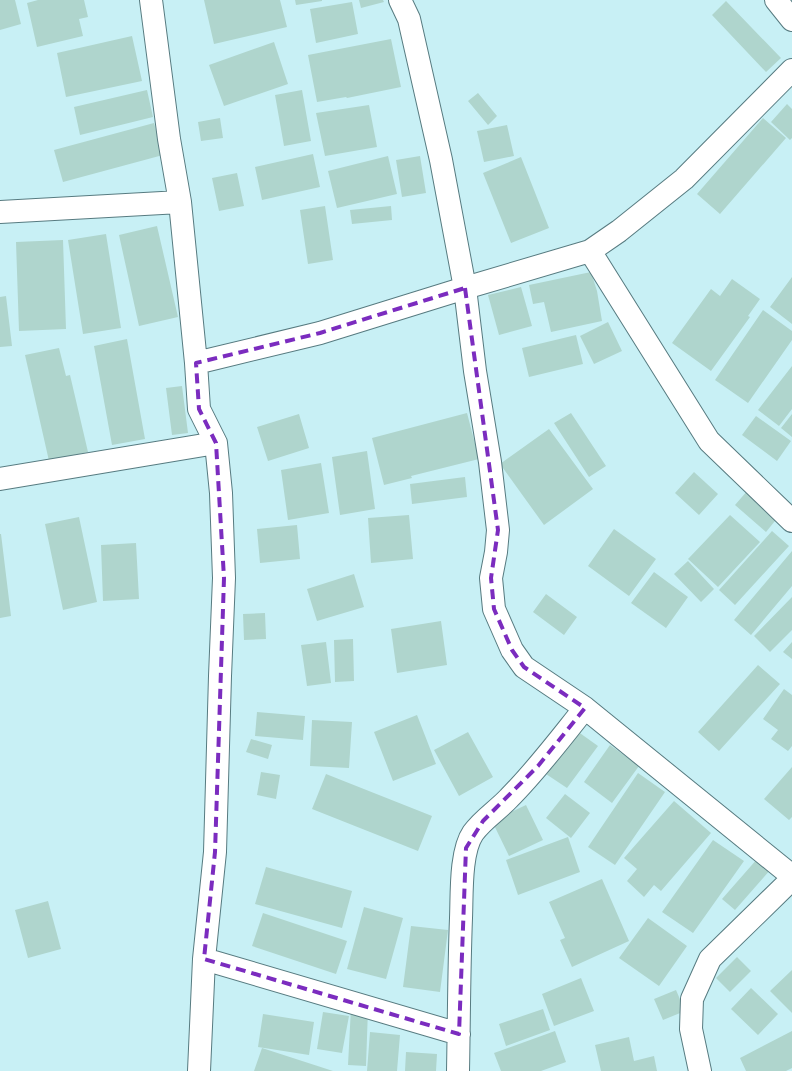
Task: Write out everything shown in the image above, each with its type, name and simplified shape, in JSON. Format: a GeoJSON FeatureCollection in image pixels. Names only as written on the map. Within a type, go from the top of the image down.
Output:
{"type":"FeatureCollection","features":[{"type":"Feature","properties":{"kind":"street"},"geometry":{"type":"LineString","coordinates":[[151,0],[169,139],[180,202],[199,409],[216,443],[221,493],[224,578],[215,852],[204,959],[199,1071]]}},
{"type":"Feature","properties":{"kind":"street"},"geometry":{"type":"LineString","coordinates":[[400,0],[409,19],[441,160],[464,288],[490,462],[498,530],[491,578],[494,609],[512,650],[524,668],[585,708],[792,878],[710,959],[692,999],[691,1029],[700,1071]]}},
{"type":"Feature","properties":{"kind":"street"},"geometry":{"type":"LineString","coordinates":[[776,0],[792,20]]}},
{"type":"Feature","properties":{"kind":"street"},"geometry":{"type":"LineString","coordinates":[[196,363],[320,333],[590,251],[619,231],[684,180],[792,70]]}},
{"type":"Feature","properties":{"kind":"street"},"geometry":{"type":"LineString","coordinates":[[0,212],[180,202]]}},
{"type":"Feature","properties":{"kind":"street"},"geometry":{"type":"LineString","coordinates":[[590,251],[709,441],[792,522]]}},
{"type":"Feature","properties":{"kind":"street"},"geometry":{"type":"LineString","coordinates":[[0,478],[216,443]]}},
{"type":"Feature","properties":{"kind":"street"},"geometry":{"type":"LineString","coordinates":[[458,1071],[462,879],[466,848],[472,834],[514,793],[585,708]]}},
{"type":"Feature","properties":{"kind":"street"},"geometry":{"type":"LineString","coordinates":[[204,959],[459,1034]]}},
{"type":"Feature","properties":{"kind":"highlighted area"},"geometry":{"type":"Polygon","coordinates":[[[465,288],[498,530],[491,578],[494,609],[512,650],[524,667],[585,708],[538,766],[483,821],[466,848],[459,1034],[204,959],[215,852],[224,578],[216,443],[199,409],[196,363],[320,333],[465,288]]]}},
{"type":"Feature","properties":{"kind":"building"},"geometry":{"type":"Polygon","coordinates":[[[0,0],[15,0],[21,24],[0,30],[0,0]]]}},
{"type":"Feature","properties":{"kind":"building"},"geometry":{"type":"Polygon","coordinates":[[[38,0],[84,0],[88,17],[79,19],[83,36],[37,47],[27,3],[38,0]]]}},
{"type":"Feature","properties":{"kind":"building"},"geometry":{"type":"Polygon","coordinates":[[[204,0],[280,0],[287,27],[214,44],[204,0]]]}},
{"type":"Feature","properties":{"kind":"building"},"geometry":{"type":"Polygon","coordinates":[[[295,0],[322,0],[322,1],[296,5],[295,0]]]}},
{"type":"Feature","properties":{"kind":"building"},"geometry":{"type":"Polygon","coordinates":[[[359,0],[383,0],[384,2],[361,8],[359,0]]]}},
{"type":"Feature","properties":{"kind":"building"},"geometry":{"type":"Polygon","coordinates":[[[726,1],[781,58],[766,72],[712,15],[726,1]]]}},
{"type":"Feature","properties":{"kind":"building"},"geometry":{"type":"Polygon","coordinates":[[[352,2],[358,34],[316,43],[310,9],[352,2]]]}},
{"type":"Feature","properties":{"kind":"building"},"geometry":{"type":"Polygon","coordinates":[[[132,36],[142,81],[66,97],[57,53],[132,36]]]}},
{"type":"Feature","properties":{"kind":"building"},"geometry":{"type":"Polygon","coordinates":[[[391,39],[401,87],[317,102],[308,55],[391,39]]]}},
{"type":"Feature","properties":{"kind":"building"},"geometry":{"type":"Polygon","coordinates":[[[274,42],[288,84],[224,106],[209,65],[274,42]]]}},
{"type":"Feature","properties":{"kind":"building"},"geometry":{"type":"Polygon","coordinates":[[[147,90],[153,117],[80,135],[74,107],[147,90]]]}},
{"type":"Feature","properties":{"kind":"building"},"geometry":{"type":"Polygon","coordinates":[[[302,90],[311,141],[284,146],[275,95],[302,90]]]}},
{"type":"Feature","properties":{"kind":"building"},"geometry":{"type":"Polygon","coordinates":[[[478,93],[497,116],[488,125],[468,101],[478,93]]]}},
{"type":"Feature","properties":{"kind":"building"},"geometry":{"type":"Polygon","coordinates":[[[787,104],[792,109],[792,138],[790,140],[771,122],[787,104]]]}},
{"type":"Feature","properties":{"kind":"building"},"geometry":{"type":"Polygon","coordinates":[[[369,105],[377,147],[325,156],[316,113],[369,105]]]}},
{"type":"Feature","properties":{"kind":"building"},"geometry":{"type":"Polygon","coordinates":[[[220,118],[223,138],[201,141],[198,122],[220,118]]]}},
{"type":"Feature","properties":{"kind":"building"},"geometry":{"type":"Polygon","coordinates":[[[763,118],[786,138],[720,214],[697,194],[763,118]]]}},
{"type":"Feature","properties":{"kind":"building"},"geometry":{"type":"Polygon","coordinates":[[[154,123],[163,155],[63,182],[54,150],[154,123]]]}},
{"type":"Feature","properties":{"kind":"building"},"geometry":{"type":"Polygon","coordinates":[[[507,125],[514,156],[484,162],[477,131],[507,125]]]}},
{"type":"Feature","properties":{"kind":"building"},"geometry":{"type":"Polygon","coordinates":[[[313,154],[320,187],[262,200],[255,167],[313,154]]]}},
{"type":"Feature","properties":{"kind":"building"},"geometry":{"type":"Polygon","coordinates":[[[388,156],[397,194],[337,208],[328,171],[388,156]]]}},
{"type":"Feature","properties":{"kind":"building"},"geometry":{"type":"Polygon","coordinates":[[[420,156],[426,193],[402,197],[396,160],[420,156]]]}},
{"type":"Feature","properties":{"kind":"building"},"geometry":{"type":"Polygon","coordinates":[[[521,157],[549,228],[511,243],[483,173],[521,157]]]}},
{"type":"Feature","properties":{"kind":"building"},"geometry":{"type":"Polygon","coordinates":[[[237,173],[244,206],[219,211],[212,178],[237,173]]]}},
{"type":"Feature","properties":{"kind":"building"},"geometry":{"type":"Polygon","coordinates":[[[325,206],[333,260],[308,264],[300,210],[325,206]]]}},
{"type":"Feature","properties":{"kind":"building"},"geometry":{"type":"Polygon","coordinates":[[[391,206],[392,220],[352,224],[350,210],[391,206]]]}},
{"type":"Feature","properties":{"kind":"building"},"geometry":{"type":"Polygon","coordinates":[[[157,226],[178,317],[139,326],[119,235],[157,226]]]}},
{"type":"Feature","properties":{"kind":"building"},"geometry":{"type":"Polygon","coordinates":[[[106,234],[121,328],[83,334],[68,240],[106,234]]]}},
{"type":"Feature","properties":{"kind":"building"},"geometry":{"type":"Polygon","coordinates":[[[63,240],[66,329],[19,331],[16,242],[63,240]]]}},
{"type":"Feature","properties":{"kind":"building"},"geometry":{"type":"Polygon","coordinates":[[[591,272],[597,291],[602,321],[551,332],[544,302],[533,304],[529,285],[591,272]]]}},
{"type":"Feature","properties":{"kind":"building"},"geometry":{"type":"Polygon","coordinates":[[[792,277],[792,324],[770,307],[792,277]]]}},
{"type":"Feature","properties":{"kind":"building"},"geometry":{"type":"Polygon","coordinates":[[[732,279],[760,299],[748,316],[750,317],[711,371],[672,343],[711,289],[720,296],[732,279]]]}},
{"type":"Feature","properties":{"kind":"building"},"geometry":{"type":"Polygon","coordinates":[[[521,287],[532,326],[499,335],[488,295],[521,287]]]}},
{"type":"Feature","properties":{"kind":"building"},"geometry":{"type":"Polygon","coordinates":[[[6,296],[12,346],[0,347],[0,297],[6,296]]]}},
{"type":"Feature","properties":{"kind":"building"},"geometry":{"type":"Polygon","coordinates":[[[763,310],[792,331],[792,340],[748,403],[715,380],[763,310]]]}},
{"type":"Feature","properties":{"kind":"building"},"geometry":{"type":"Polygon","coordinates":[[[608,322],[622,351],[594,364],[580,336],[608,322]]]}},
{"type":"Feature","properties":{"kind":"building"},"geometry":{"type":"Polygon","coordinates":[[[576,335],[583,364],[529,377],[522,348],[576,335]]]}},
{"type":"Feature","properties":{"kind":"building"},"geometry":{"type":"Polygon","coordinates":[[[127,339],[145,439],[112,445],[94,346],[127,339]]]}},
{"type":"Feature","properties":{"kind":"building"},"geometry":{"type":"Polygon","coordinates":[[[59,348],[66,376],[70,375],[88,452],[49,461],[25,355],[59,348]]]}},
{"type":"Feature","properties":{"kind":"building"},"geometry":{"type":"Polygon","coordinates":[[[792,366],[792,409],[779,426],[758,410],[792,366]]]}},
{"type":"Feature","properties":{"kind":"building"},"geometry":{"type":"Polygon","coordinates":[[[182,386],[188,433],[172,435],[166,388],[182,386]]]}},
{"type":"Feature","properties":{"kind":"building"},"geometry":{"type":"Polygon","coordinates":[[[467,413],[479,459],[411,476],[412,478],[384,485],[372,438],[467,413]]]}},
{"type":"Feature","properties":{"kind":"building"},"geometry":{"type":"Polygon","coordinates":[[[571,413],[606,466],[589,477],[554,423],[571,413]]]}},
{"type":"Feature","properties":{"kind":"building"},"geometry":{"type":"Polygon","coordinates":[[[299,414],[309,448],[268,461],[257,427],[299,414]]]}},
{"type":"Feature","properties":{"kind":"building"},"geometry":{"type":"Polygon","coordinates":[[[792,414],[792,437],[781,428],[792,414]]]}},
{"type":"Feature","properties":{"kind":"building"},"geometry":{"type":"Polygon","coordinates":[[[756,416],[791,441],[777,461],[742,435],[756,416]]]}},
{"type":"Feature","properties":{"kind":"building"},"geometry":{"type":"Polygon","coordinates":[[[549,429],[593,489],[544,525],[500,464],[549,429]]]}},
{"type":"Feature","properties":{"kind":"building"},"geometry":{"type":"Polygon","coordinates":[[[367,451],[375,509],[340,515],[332,457],[367,451]]]}},
{"type":"Feature","properties":{"kind":"building"},"geometry":{"type":"Polygon","coordinates":[[[321,463],[329,513],[288,520],[281,470],[321,463]]]}},
{"type":"Feature","properties":{"kind":"building"},"geometry":{"type":"Polygon","coordinates":[[[694,472],[718,494],[699,515],[675,493],[694,472]]]}},
{"type":"Feature","properties":{"kind":"building"},"geometry":{"type":"Polygon","coordinates":[[[465,477],[467,497],[412,504],[410,484],[465,477]]]}},
{"type":"Feature","properties":{"kind":"building"},"geometry":{"type":"Polygon","coordinates":[[[748,490],[779,516],[766,532],[735,505],[748,490]]]}},
{"type":"Feature","properties":{"kind":"building"},"geometry":{"type":"Polygon","coordinates":[[[409,515],[413,559],[371,563],[368,518],[409,515]]]}},
{"type":"Feature","properties":{"kind":"building"},"geometry":{"type":"Polygon","coordinates":[[[730,515],[760,542],[718,587],[688,559],[730,515]]]}},
{"type":"Feature","properties":{"kind":"building"},"geometry":{"type":"Polygon","coordinates":[[[79,517],[97,602],[63,610],[45,524],[79,517]]]}},
{"type":"Feature","properties":{"kind":"building"},"geometry":{"type":"Polygon","coordinates":[[[297,525],[300,559],[260,563],[257,529],[297,525]]]}},
{"type":"Feature","properties":{"kind":"building"},"geometry":{"type":"Polygon","coordinates":[[[614,529],[656,559],[629,596],[588,566],[614,529]]]}},
{"type":"Feature","properties":{"kind":"building"},"geometry":{"type":"Polygon","coordinates":[[[772,531],[789,546],[735,605],[719,590],[772,531]]]}},
{"type":"Feature","properties":{"kind":"building"},"geometry":{"type":"Polygon","coordinates":[[[0,534],[11,616],[0,618],[0,534]]]}},
{"type":"Feature","properties":{"kind":"building"},"geometry":{"type":"Polygon","coordinates":[[[136,543],[139,599],[103,601],[101,545],[136,543]]]}},
{"type":"Feature","properties":{"kind":"building"},"geometry":{"type":"Polygon","coordinates":[[[792,551],[792,586],[751,635],[734,620],[792,551]]]}},
{"type":"Feature","properties":{"kind":"building"},"geometry":{"type":"Polygon","coordinates":[[[688,561],[714,589],[701,602],[674,574],[688,561]]]}},
{"type":"Feature","properties":{"kind":"building"},"geometry":{"type":"Polygon","coordinates":[[[654,572],[688,597],[666,628],[631,603],[654,572]]]}},
{"type":"Feature","properties":{"kind":"building"},"geometry":{"type":"Polygon","coordinates":[[[354,574],[364,607],[317,621],[307,589],[354,574]]]}},
{"type":"Feature","properties":{"kind":"building"},"geometry":{"type":"Polygon","coordinates":[[[546,594],[577,617],[564,635],[533,612],[546,594]]]}},
{"type":"Feature","properties":{"kind":"building"},"geometry":{"type":"Polygon","coordinates":[[[792,597],[792,630],[770,652],[754,636],[792,597]]]}},
{"type":"Feature","properties":{"kind":"building"},"geometry":{"type":"Polygon","coordinates":[[[265,613],[266,639],[244,640],[243,614],[265,613]]]}},
{"type":"Feature","properties":{"kind":"building"},"geometry":{"type":"Polygon","coordinates":[[[441,621],[447,665],[397,673],[391,629],[441,621]]]}},
{"type":"Feature","properties":{"kind":"building"},"geometry":{"type":"Polygon","coordinates":[[[353,639],[354,681],[335,682],[334,640],[353,639]]]}},
{"type":"Feature","properties":{"kind":"building"},"geometry":{"type":"Polygon","coordinates":[[[326,642],[331,683],[307,686],[301,645],[326,642]]]}},
{"type":"Feature","properties":{"kind":"building"},"geometry":{"type":"Polygon","coordinates":[[[792,642],[792,659],[783,652],[792,642]]]}},
{"type":"Feature","properties":{"kind":"building"},"geometry":{"type":"Polygon","coordinates":[[[758,665],[780,684],[719,751],[698,732],[758,665]]]}},
{"type":"Feature","properties":{"kind":"building"},"geometry":{"type":"Polygon","coordinates":[[[784,689],[792,695],[792,746],[788,751],[771,739],[778,730],[763,719],[784,689]]]}},
{"type":"Feature","properties":{"kind":"building"},"geometry":{"type":"Polygon","coordinates":[[[257,712],[305,716],[303,740],[255,736],[257,712]]]}},
{"type":"Feature","properties":{"kind":"building"},"geometry":{"type":"Polygon","coordinates":[[[417,715],[436,764],[393,781],[374,732],[417,715]]]}},
{"type":"Feature","properties":{"kind":"building"},"geometry":{"type":"Polygon","coordinates":[[[312,720],[352,722],[349,768],[310,766],[312,720]]]}},
{"type":"Feature","properties":{"kind":"building"},"geometry":{"type":"Polygon","coordinates":[[[577,731],[598,746],[567,788],[546,774],[577,731]]]}},
{"type":"Feature","properties":{"kind":"building"},"geometry":{"type":"Polygon","coordinates":[[[468,732],[493,777],[459,796],[434,750],[468,732]]]}},
{"type":"Feature","properties":{"kind":"building"},"geometry":{"type":"Polygon","coordinates":[[[251,739],[272,745],[268,759],[246,752],[251,739]]]}},
{"type":"Feature","properties":{"kind":"building"},"geometry":{"type":"Polygon","coordinates":[[[610,745],[639,766],[612,803],[584,782],[610,745]]]}},
{"type":"Feature","properties":{"kind":"building"},"geometry":{"type":"Polygon","coordinates":[[[792,767],[792,817],[789,820],[764,799],[792,767]]]}},
{"type":"Feature","properties":{"kind":"building"},"geometry":{"type":"Polygon","coordinates":[[[261,772],[280,775],[276,799],[257,795],[261,772]]]}},
{"type":"Feature","properties":{"kind":"building"},"geometry":{"type":"Polygon","coordinates":[[[638,773],[665,792],[615,865],[588,847],[638,773]]]}},
{"type":"Feature","properties":{"kind":"building"},"geometry":{"type":"Polygon","coordinates":[[[326,774],[432,816],[418,851],[312,809],[326,774]]]}},
{"type":"Feature","properties":{"kind":"building"},"geometry":{"type":"Polygon","coordinates":[[[565,794],[590,813],[571,838],[546,818],[565,794]]]}},
{"type":"Feature","properties":{"kind":"building"},"geometry":{"type":"Polygon","coordinates":[[[674,801],[711,833],[661,891],[654,885],[644,897],[627,881],[637,869],[624,858],[674,801]]]}},
{"type":"Feature","properties":{"kind":"building"},"geometry":{"type":"Polygon","coordinates":[[[526,805],[543,840],[509,856],[492,821],[526,805]]]}},
{"type":"Feature","properties":{"kind":"building"},"geometry":{"type":"Polygon","coordinates":[[[568,837],[580,872],[518,895],[506,860],[568,837]]]}},
{"type":"Feature","properties":{"kind":"building"},"geometry":{"type":"Polygon","coordinates":[[[713,840],[744,861],[693,933],[662,912],[713,840]]]}},
{"type":"Feature","properties":{"kind":"building"},"geometry":{"type":"Polygon","coordinates":[[[758,858],[771,869],[735,910],[722,899],[758,858]]]}},
{"type":"Feature","properties":{"kind":"building"},"geometry":{"type":"Polygon","coordinates":[[[266,867],[352,891],[342,928],[255,904],[266,867]]]}},
{"type":"Feature","properties":{"kind":"building"},"geometry":{"type":"Polygon","coordinates":[[[602,879],[629,941],[572,967],[560,940],[565,938],[549,902],[602,879]]]}},
{"type":"Feature","properties":{"kind":"building"},"geometry":{"type":"Polygon","coordinates":[[[48,901],[61,949],[28,958],[15,910],[48,901]]]}},
{"type":"Feature","properties":{"kind":"building"},"geometry":{"type":"Polygon","coordinates":[[[364,907],[403,918],[386,979],[347,969],[364,907]]]}},
{"type":"Feature","properties":{"kind":"building"},"geometry":{"type":"Polygon","coordinates":[[[263,913],[347,941],[336,974],[252,946],[263,913]]]}},
{"type":"Feature","properties":{"kind":"building"},"geometry":{"type":"Polygon","coordinates":[[[648,918],[687,946],[659,986],[619,958],[648,918]]]}},
{"type":"Feature","properties":{"kind":"building"},"geometry":{"type":"Polygon","coordinates":[[[411,926],[448,930],[440,992],[403,987],[411,926]]]}},
{"type":"Feature","properties":{"kind":"building"},"geometry":{"type":"Polygon","coordinates":[[[737,957],[751,971],[730,992],[716,978],[737,957]]]}},
{"type":"Feature","properties":{"kind":"building"},"geometry":{"type":"Polygon","coordinates":[[[792,970],[792,1013],[770,991],[792,970]]]}},
{"type":"Feature","properties":{"kind":"building"},"geometry":{"type":"Polygon","coordinates":[[[581,978],[594,1011],[554,1026],[542,994],[581,978]]]}},
{"type":"Feature","properties":{"kind":"building"},"geometry":{"type":"Polygon","coordinates":[[[751,988],[778,1014],[758,1035],[731,1009],[751,988]]]}},
{"type":"Feature","properties":{"kind":"building"},"geometry":{"type":"Polygon","coordinates":[[[676,990],[685,1011],[663,1020],[654,999],[676,990]]]}},
{"type":"Feature","properties":{"kind":"building"},"geometry":{"type":"Polygon","coordinates":[[[351,1008],[368,1009],[366,1066],[348,1065],[351,1008]]]}},
{"type":"Feature","properties":{"kind":"building"},"geometry":{"type":"Polygon","coordinates":[[[543,1009],[550,1030],[506,1046],[499,1024],[543,1009]]]}},
{"type":"Feature","properties":{"kind":"building"},"geometry":{"type":"Polygon","coordinates":[[[323,1012],[349,1016],[342,1053],[317,1049],[323,1012]]]}},
{"type":"Feature","properties":{"kind":"building"},"geometry":{"type":"Polygon","coordinates":[[[263,1014],[314,1022],[309,1055],[258,1047],[263,1014]]]}},
{"type":"Feature","properties":{"kind":"building"},"geometry":{"type":"Polygon","coordinates":[[[555,1031],[566,1062],[541,1071],[501,1071],[494,1053],[555,1031]]]}},
{"type":"Feature","properties":{"kind":"building"},"geometry":{"type":"Polygon","coordinates":[[[792,1031],[792,1068],[786,1071],[746,1071],[740,1058],[792,1031]]]}},
{"type":"Feature","properties":{"kind":"building"},"geometry":{"type":"Polygon","coordinates":[[[370,1032],[400,1035],[397,1071],[367,1071],[370,1032]]]}},
{"type":"Feature","properties":{"kind":"building"},"geometry":{"type":"Polygon","coordinates":[[[629,1037],[634,1061],[654,1056],[657,1071],[601,1071],[595,1045],[629,1037]]]}},
{"type":"Feature","properties":{"kind":"building"},"geometry":{"type":"Polygon","coordinates":[[[262,1048],[333,1071],[254,1071],[262,1048]]]}},
{"type":"Feature","properties":{"kind":"building"},"geometry":{"type":"Polygon","coordinates":[[[406,1052],[437,1054],[436,1071],[405,1071],[406,1052]]]}}]}
